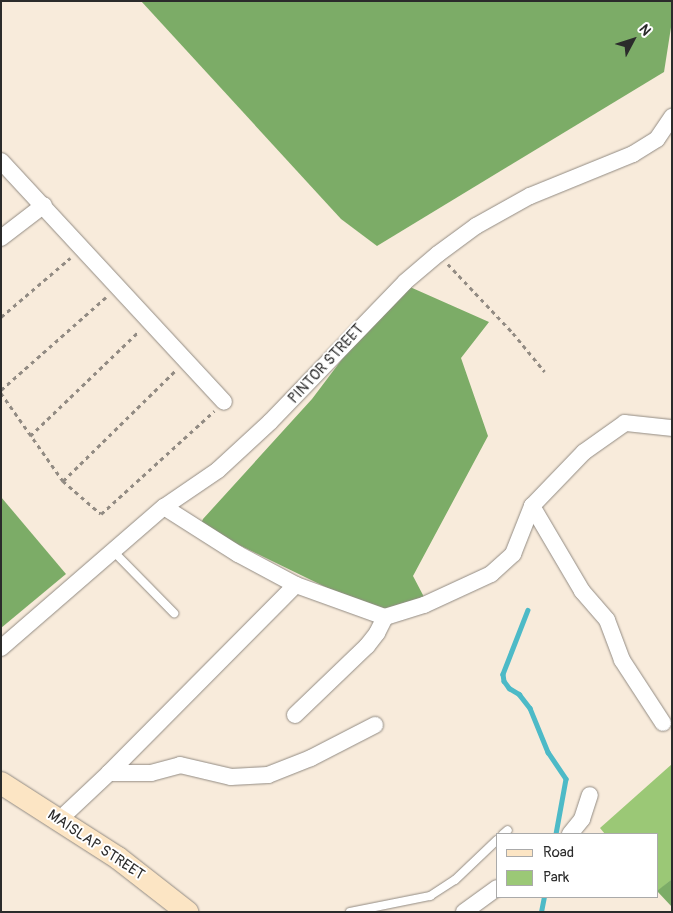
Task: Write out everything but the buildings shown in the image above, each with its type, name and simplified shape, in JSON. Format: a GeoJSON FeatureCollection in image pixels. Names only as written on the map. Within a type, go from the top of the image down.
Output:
{"type":"FeatureCollection","features":[{"type":"Feature","properties":{"kind":"main road","name":"MAISLAP STREET"},"geometry":{"type":"LineString","coordinates":[[1,783],[118,858],[187,912]]}},
{"type":"Feature","properties":{"kind":"street","name":"PINTOR STREET"},"geometry":{"type":"LineString","coordinates":[[1,648],[164,507],[218,470],[270,422],[405,282],[438,254],[476,226],[530,196],[633,154],[657,139],[671,122]]}},
{"type":"Feature","properties":{"kind":"street"},"geometry":{"type":"LineString","coordinates":[[1,161],[44,205],[224,402]]}},
{"type":"Feature","properties":{"kind":"street"},"geometry":{"type":"LineString","coordinates":[[1,238],[44,205]]}},
{"type":"Feature","properties":{"kind":"street"},"geometry":{"type":"LineString","coordinates":[[164,507],[238,554],[296,585],[385,617],[424,605],[491,574],[513,554],[532,506],[584,452],[625,423],[672,428]]}},
{"type":"Feature","properties":{"kind":"street"},"geometry":{"type":"LineString","coordinates":[[532,506],[582,591],[607,620],[622,660],[662,723]]}},
{"type":"Feature","properties":{"kind":"street"},"geometry":{"type":"LineString","coordinates":[[59,820],[109,773],[296,585]]}},
{"type":"Feature","properties":{"kind":"street"},"geometry":{"type":"LineString","coordinates":[[295,715],[367,646],[377,633],[385,617]]}},
{"type":"Feature","properties":{"kind":"street"},"geometry":{"type":"LineString","coordinates":[[109,773],[151,773],[180,766],[232,777],[268,775],[311,758],[375,725]]}},
{"type":"Feature","properties":{"kind":"street"},"geometry":{"type":"LineString","coordinates":[[571,833],[582,819],[590,795]]}},
{"type":"Feature","properties":{"kind":"street"},"geometry":{"type":"LineString","coordinates":[[464,912],[496,889]]}},
{"type":"Feature","properties":{"kind":"lane"},"geometry":{"type":"LineString","coordinates":[[114,552],[174,613]]}},
{"type":"Feature","properties":{"kind":"lane"},"geometry":{"type":"LineString","coordinates":[[350,912],[430,896],[455,880],[496,841]]}},
{"type":"Feature","properties":{"kind":"path"},"geometry":{"type":"LineString","coordinates":[[1,317],[83,248]]}},
{"type":"Feature","properties":{"kind":"path"},"geometry":{"type":"LineString","coordinates":[[438,254],[514,333],[545,372]]}},
{"type":"Feature","properties":{"kind":"path"},"geometry":{"type":"LineString","coordinates":[[118,286],[1,391],[30,436],[63,481],[101,514],[224,402]]}},
{"type":"Feature","properties":{"kind":"path"},"geometry":{"type":"LineString","coordinates":[[30,436],[150,321]]}},
{"type":"Feature","properties":{"kind":"path"},"geometry":{"type":"LineString","coordinates":[[63,481],[186,360]]}},
{"type":"Feature","properties":{"kind":"green space"},"geometry":{"type":"Polygon","coordinates":[[[141,1],[672,1],[672,21],[664,72],[377,246],[341,219],[141,1]]]}},
{"type":"Feature","properties":{"kind":"green space"},"geometry":{"type":"Polygon","coordinates":[[[410,287],[489,322],[461,358],[488,436],[413,576],[424,597],[383,615],[200,526],[203,519],[312,399],[361,334],[410,287]]]}},
{"type":"Feature","properties":{"kind":"green space"},"geometry":{"type":"Polygon","coordinates":[[[1,497],[66,574],[1,628],[1,497]]]}},
{"type":"Feature","properties":{"kind":"green space"},"geometry":{"type":"Polygon","coordinates":[[[672,764],[672,879],[658,891],[658,833],[604,833],[600,828],[672,764]]]}},
{"type":"Feature","properties":{"kind":"green space"},"geometry":{"type":"Polygon","coordinates":[[[672,879],[672,907],[658,892],[672,879]]]}},
{"type":"Feature","properties":{"kind":"waterway"},"geometry":{"type":"LineString","coordinates":[[528,610],[503,674],[504,681],[509,688],[519,694],[530,708],[548,752],[566,779],[556,833]]}},
{"type":"Feature","properties":{"kind":"waterway"},"geometry":{"type":"LineString","coordinates":[[541,912],[544,898]]}}]}
